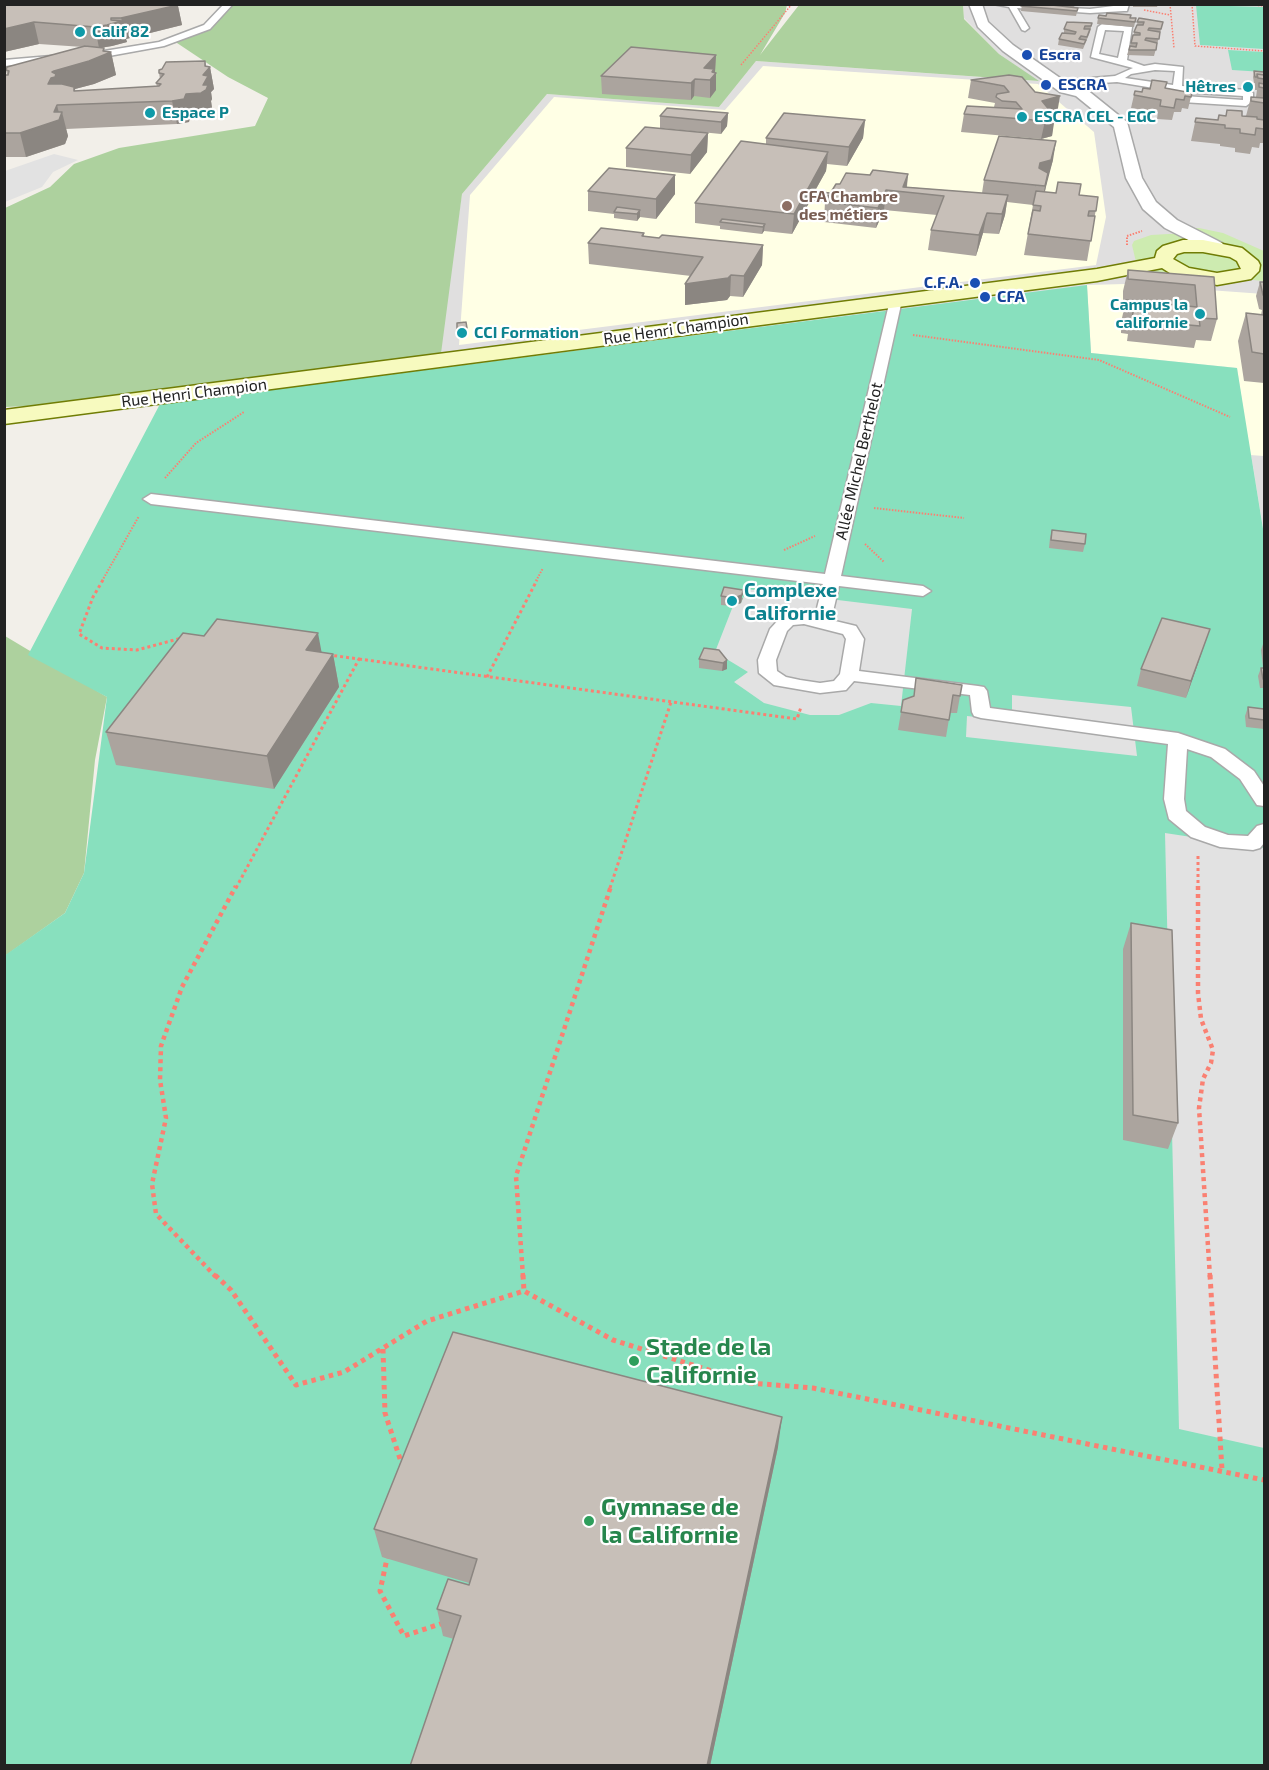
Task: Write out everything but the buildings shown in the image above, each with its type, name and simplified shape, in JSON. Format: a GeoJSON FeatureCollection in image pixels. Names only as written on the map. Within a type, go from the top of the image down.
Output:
{"type":"FeatureCollection","features":[{"type":"Feature","properties":{"kind":"street"},"geometry":{"type":"LineString","coordinates":[[975,4],[977,13],[992,35],[1061,86],[1081,92],[1121,125],[1134,178],[1149,206],[1171,224],[1216,247],[1239,254],[1258,267],[1232,278]]}},
{"type":"Feature","properties":{"kind":"street"},"geometry":{"type":"LineString","coordinates":[[1061,86],[1066,94],[1102,123],[1104,131]]}},
{"type":"Feature","properties":{"kind":"street"},"geometry":{"type":"LineString","coordinates":[[1116,174],[1124,191],[1137,209],[1173,245],[1167,256],[1173,269],[1210,279],[1232,278],[1264,281]]}},
{"type":"Feature","properties":{"kind":"street","name":"Rue Henri Champion"},"geometry":{"type":"LineString","coordinates":[[4,417],[1097,275],[1141,268],[1190,246],[1216,247]]}},
{"type":"Feature","properties":{"kind":"street","name":"Rue Henri Champion"},"geometry":{"type":"LineString","coordinates":[[1097,275],[1190,275]]}},
{"type":"Feature","properties":{"kind":"lane"},"geometry":{"type":"LineString","coordinates":[[4,63],[109,54],[161,44],[207,27],[229,4]]}},
{"type":"Feature","properties":{"kind":"lane"},"geometry":{"type":"LineString","coordinates":[[997,4],[1090,12],[1124,9],[1125,4]]}},
{"type":"Feature","properties":{"kind":"lane"},"geometry":{"type":"LineString","coordinates":[[1011,5],[1025,28]]}},
{"type":"Feature","properties":{"kind":"lane"},"geometry":{"type":"LineString","coordinates":[[1122,61],[1129,29],[1101,27],[1094,55],[1103,59],[1122,61],[1143,69]]}},
{"type":"Feature","properties":{"kind":"lane"},"geometry":{"type":"LineString","coordinates":[[1061,86],[1117,79],[1177,89],[1248,93],[1248,101],[1246,103],[1182,99],[1175,95],[1177,89],[1180,69],[1173,67],[1128,72],[1117,79]]}},
{"type":"Feature","properties":{"kind":"lane","name":"Allée Michel Berthelot"},"geometry":{"type":"LineString","coordinates":[[822,622],[896,300]]}},
{"type":"Feature","properties":{"kind":"lane"},"geometry":{"type":"LineString","coordinates":[[151,499],[923,591]]}},
{"type":"Feature","properties":{"kind":"lane"},"geometry":{"type":"LineString","coordinates":[[788,620],[822,622],[850,630],[855,639],[849,675],[840,686],[820,688],[780,681],[768,673],[767,660],[779,630],[788,620]]}},
{"type":"Feature","properties":{"kind":"lane"},"geometry":{"type":"LineString","coordinates":[[849,675],[978,691],[981,712],[1179,739],[1218,753],[1247,775],[1264,800]]}},
{"type":"Feature","properties":{"kind":"lane"},"geometry":{"type":"LineString","coordinates":[[1179,739],[1174,799],[1176,814],[1198,832],[1227,842],[1253,843],[1264,831]]}},
{"type":"Feature","properties":{"kind":"path"},"geometry":{"type":"LineString","coordinates":[[741,65],[792,4]]}},
{"type":"Feature","properties":{"kind":"path"},"geometry":{"type":"LineString","coordinates":[[1170,4],[1173,67]]}},
{"type":"Feature","properties":{"kind":"path"},"geometry":{"type":"LineString","coordinates":[[1192,4],[1195,46],[1264,51]]}},
{"type":"Feature","properties":{"kind":"path"},"geometry":{"type":"LineString","coordinates":[[1243,4],[1264,6]]}},
{"type":"Feature","properties":{"kind":"path"},"geometry":{"type":"LineString","coordinates":[[889,331],[1099,360],[1230,417]]}},
{"type":"Feature","properties":{"kind":"path"},"geometry":{"type":"LineString","coordinates":[[192,635],[137,650],[102,648],[79,634],[93,597],[161,483],[196,443],[246,411]]}},
{"type":"Feature","properties":{"kind":"path"},"geometry":{"type":"LineString","coordinates":[[849,505],[964,518]]}},
{"type":"Feature","properties":{"kind":"path"},"geometry":{"type":"LineString","coordinates":[[487,677],[554,547]]}},
{"type":"Feature","properties":{"kind":"path"},"geometry":{"type":"LineString","coordinates":[[326,654],[797,720],[808,686]]}},
{"type":"Feature","properties":{"kind":"path"},"geometry":{"type":"LineString","coordinates":[[359,659],[182,987],[161,1046],[160,1080],[166,1118],[152,1184],[156,1214],[196,1258],[231,1290],[296,1385],[344,1372],[427,1321],[524,1291],[613,1340],[750,1383],[813,1388],[1264,1480]]}},
{"type":"Feature","properties":{"kind":"path"},"geometry":{"type":"LineString","coordinates":[[524,1291],[516,1176],[671,702]]}},
{"type":"Feature","properties":{"kind":"path"},"geometry":{"type":"LineString","coordinates":[[1198,832],[1198,993],[1201,1019],[1213,1050],[1211,1063],[1203,1079],[1199,1108],[1222,1470]]}},
{"type":"Feature","properties":{"kind":"path"},"geometry":{"type":"LineString","coordinates":[[382,1348],[385,1413],[405,1473]]}},
{"type":"Feature","properties":{"kind":"path"},"geometry":{"type":"LineString","coordinates":[[389,1548],[380,1591],[404,1636],[449,1621]]}},
{"type":"Feature","properties":{"kind":"shaded area"},"geometry":{"type":"Polygon","coordinates":[[[963,5],[1264,5],[1264,534],[1237,368],[1091,353],[894,310],[436,367],[462,194],[547,94],[719,107],[756,61],[1037,81],[999,54],[964,18],[963,5]]]}},
{"type":"Feature","properties":{"kind":"shaded area","name":"CFA Chambre des métiers"},"geometry":{"type":"Polygon","coordinates":[[[763,66],[1038,84],[1094,132],[1106,217],[1096,265],[459,345],[470,195],[554,97],[725,110],[763,66]]]}},
{"type":"Feature","properties":{"kind":"shaded area"},"geometry":{"type":"Polygon","coordinates":[[[54,154],[78,160],[53,172],[42,187],[5,202],[5,171],[54,154]]]}},
{"type":"Feature","properties":{"kind":"shaded area"},"geometry":{"type":"Polygon","coordinates":[[[1125,284],[1264,294],[1264,456],[1250,455],[1237,368],[1091,353],[1087,285],[1125,284]]]}},
{"type":"Feature","properties":{"kind":"shaded area"},"geometry":{"type":"Polygon","coordinates":[[[747,589],[912,609],[901,706],[871,703],[839,715],[810,715],[764,703],[734,682],[748,672],[715,652],[733,606],[741,603],[747,589]]]}},
{"type":"Feature","properties":{"kind":"shaded area"},"geometry":{"type":"Polygon","coordinates":[[[1012,695],[1131,707],[1137,756],[966,737],[967,716],[1012,721],[1012,695]]]}},
{"type":"Feature","properties":{"kind":"shaded area"},"geometry":{"type":"Polygon","coordinates":[[[1165,833],[1264,848],[1264,1448],[1179,1429],[1165,833]]]}},
{"type":"Feature","properties":{"kind":"green space"},"geometry":{"type":"Polygon","coordinates":[[[229,5],[787,5],[785,13],[760,55],[799,5],[963,5],[964,19],[999,54],[1039,81],[756,61],[719,107],[547,94],[462,194],[440,361],[60,410],[30,406],[5,407],[5,208],[50,187],[74,164],[119,148],[255,126],[268,98],[228,77],[174,41],[207,27],[229,5]]]}},
{"type":"Feature","properties":{"kind":"green space"},"geometry":{"type":"Polygon","coordinates":[[[1196,5],[1264,7],[1264,49],[1200,45],[1196,5]]]}},
{"type":"Feature","properties":{"kind":"green space"},"geometry":{"type":"Polygon","coordinates":[[[1228,50],[1264,52],[1264,72],[1232,70],[1228,50]]]}},
{"type":"Feature","properties":{"kind":"green space"},"geometry":{"type":"Polygon","coordinates":[[[1178,228],[1199,228],[1223,233],[1264,251],[1264,281],[1232,278],[1250,271],[1230,251],[1166,252],[1190,275],[1149,274],[1141,268],[1136,262],[1132,245],[1134,241],[1151,235],[1186,233],[1178,228]]]}},
{"type":"Feature","properties":{"kind":"green space"},"geometry":{"type":"Polygon","coordinates":[[[1191,250],[1230,256],[1239,264],[1238,268],[1218,274],[1197,272],[1176,262],[1177,254],[1191,250]]]}},
{"type":"Feature","properties":{"kind":"green space","name":"Stade de la Californie"},"geometry":{"type":"Polygon","coordinates":[[[1087,285],[1091,353],[1237,368],[1264,535],[1264,1765],[5,1765],[4,956],[65,913],[84,873],[107,697],[28,655],[160,404],[1087,285]]]}},
{"type":"Feature","properties":{"kind":"green space"},"geometry":{"type":"Polygon","coordinates":[[[5,636],[107,697],[95,760],[84,873],[65,913],[5,956],[5,636]]]}},
{"type":"Feature","properties":{"kind":"place","name":"Calif 82"},"geometry":{"type":"Point","coordinates":[80,32]}},
{"type":"Feature","properties":{"kind":"place","name":"Escra"},"geometry":{"type":"Point","coordinates":[1027,55]}},
{"type":"Feature","properties":{"kind":"place","name":"ESCRA"},"geometry":{"type":"Point","coordinates":[1046,85]}},
{"type":"Feature","properties":{"kind":"place","name":"Hêtres"},"geometry":{"type":"Point","coordinates":[1248,87]}},
{"type":"Feature","properties":{"kind":"place","name":"Espace P"},"geometry":{"type":"Point","coordinates":[150,113]}},
{"type":"Feature","properties":{"kind":"place","name":"ESCRA CEL - EGC"},"geometry":{"type":"Point","coordinates":[1022,117]}},
{"type":"Feature","properties":{"kind":"place","name":"CFA Chambre des métiers"},"geometry":{"type":"Point","coordinates":[787,206]}},
{"type":"Feature","properties":{"kind":"place","name":"C.F.A."},"geometry":{"type":"Point","coordinates":[975,283]}},
{"type":"Feature","properties":{"kind":"place","name":"CFA"},"geometry":{"type":"Point","coordinates":[985,297]}},
{"type":"Feature","properties":{"kind":"place","name":"Campus la californie"},"geometry":{"type":"Point","coordinates":[1200,314]}},
{"type":"Feature","properties":{"kind":"place","name":"CCI Formation"},"geometry":{"type":"Point","coordinates":[462,333]}},
{"type":"Feature","properties":{"kind":"place","name":"Complexe Californie"},"geometry":{"type":"Point","coordinates":[732,601]}},
{"type":"Feature","properties":{"kind":"place","name":"Stade de la Californie"},"geometry":{"type":"Point","coordinates":[634,1361]}},
{"type":"Feature","properties":{"kind":"place","name":"Gymnase de la Californie"},"geometry":{"type":"Point","coordinates":[589,1521]}}]}
